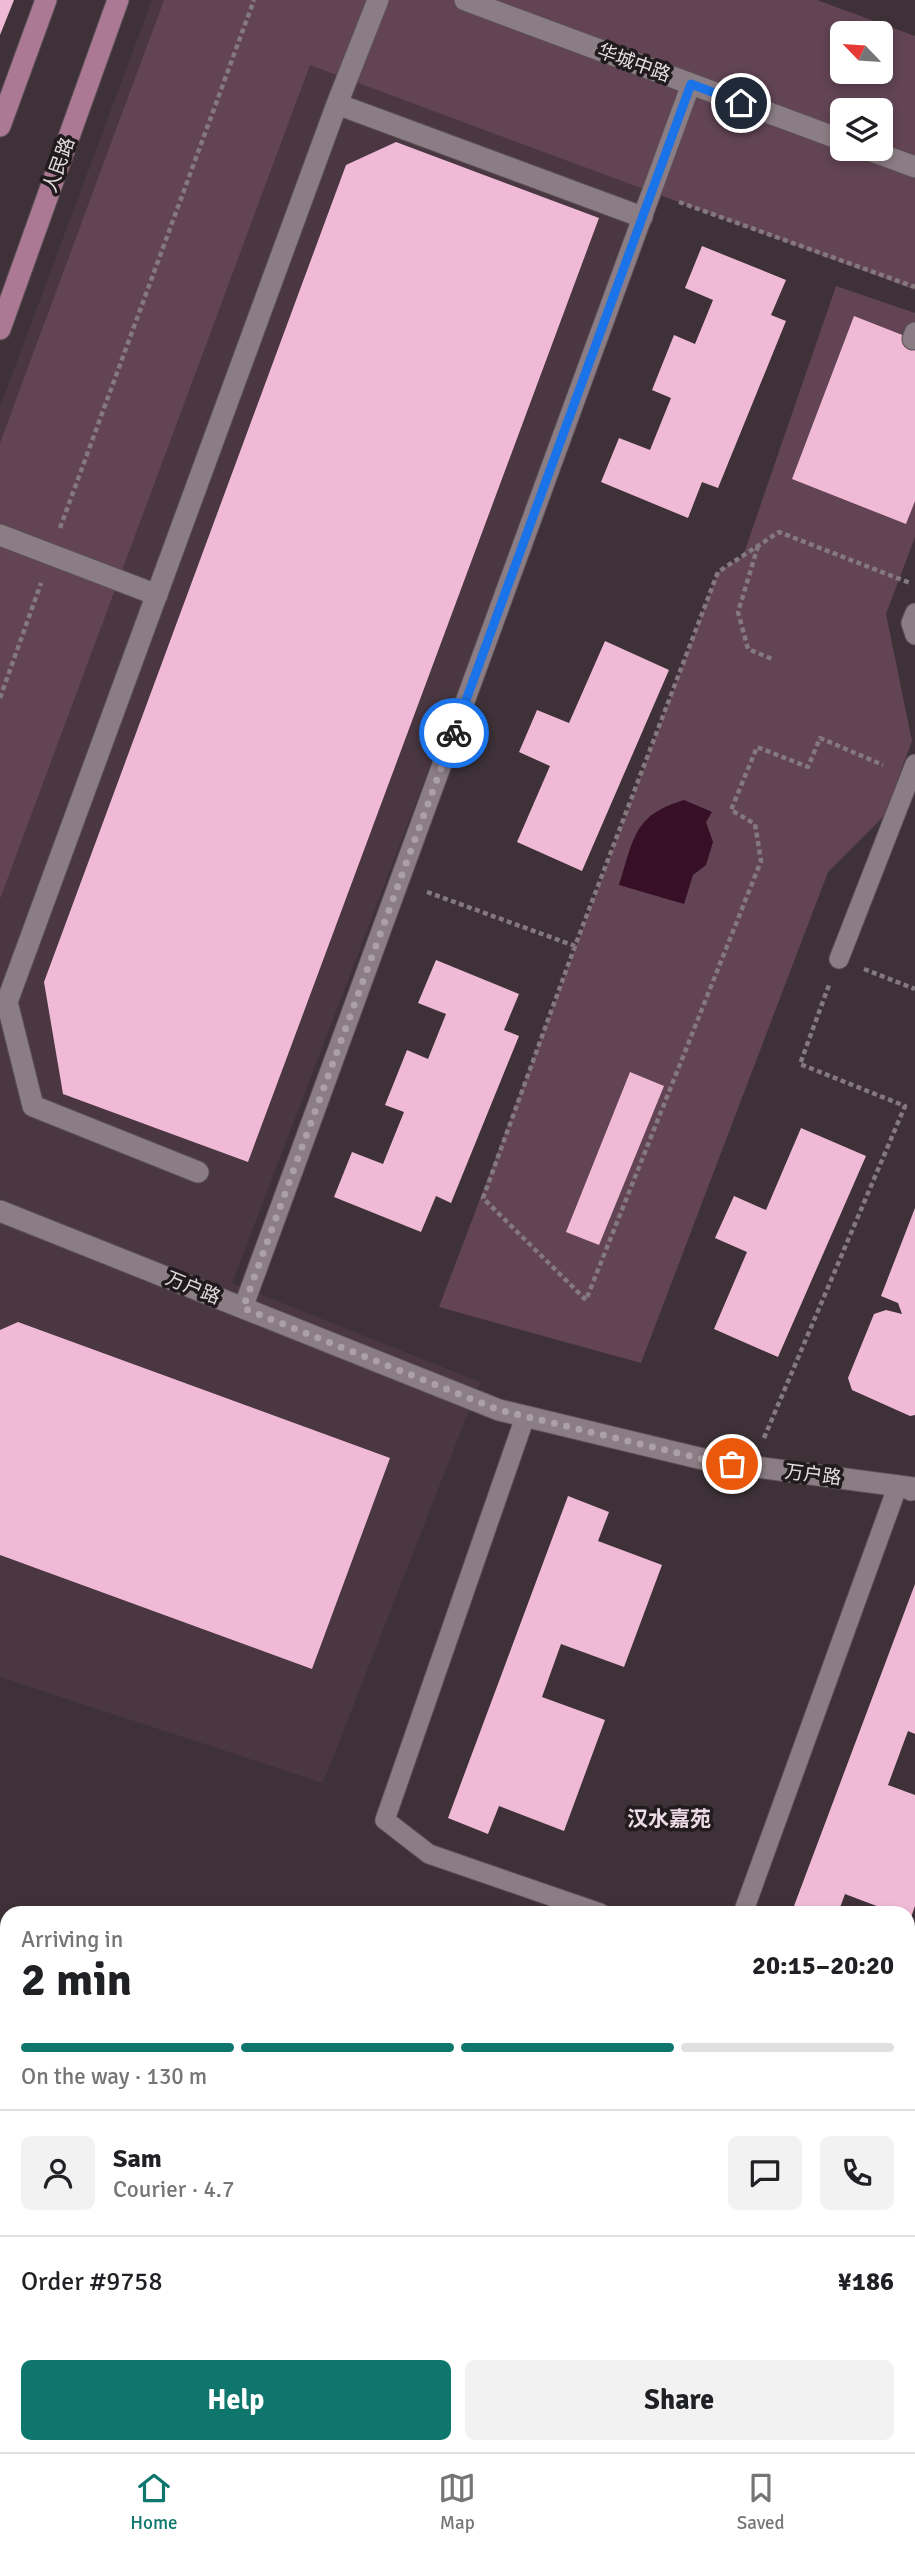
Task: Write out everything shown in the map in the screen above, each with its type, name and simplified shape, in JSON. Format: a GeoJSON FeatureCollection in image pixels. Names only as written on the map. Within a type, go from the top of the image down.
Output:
{"type":"FeatureCollection","features":[{"type":"Feature","properties":{"kind":"main road"},"geometry":{"type":"LineString","coordinates":[[0,126],[46,0]]}},
{"type":"Feature","properties":{"kind":"main road","name":"人民路"},"geometry":{"type":"LineString","coordinates":[[0,330],[118,0]]}},
{"type":"Feature","properties":{"kind":"street"},"geometry":{"type":"LineString","coordinates":[[198,1172],[33,1106],[6,1002],[337,104],[378,0]]}},
{"type":"Feature","properties":{"kind":"street","name":"华城中路"},"geometry":{"type":"LineString","coordinates":[[465,0],[830,136]]}},
{"type":"Feature","properties":{"kind":"street"},"geometry":{"type":"LineString","coordinates":[[337,104],[642,218]]}},
{"type":"Feature","properties":{"kind":"street"},"geometry":{"type":"LineString","coordinates":[[893,159],[915,167]]}},
{"type":"Feature","properties":{"kind":"street"},"geometry":{"type":"LineString","coordinates":[[0,535],[156,595]]}},
{"type":"Feature","properties":{"kind":"street","name":"万户路"},"geometry":{"type":"LineString","coordinates":[[0,1211],[499,1410],[711,1461],[910,1489]]}},
{"type":"Feature","properties":{"kind":"lane"},"geometry":{"type":"LineString","coordinates":[[243,1308],[691,84]]}},
{"type":"Feature","properties":{"kind":"lane"},"geometry":{"type":"LineString","coordinates":[[915,613],[911,623],[915,635]]}},
{"type":"Feature","properties":{"kind":"lane"},"geometry":{"type":"LineString","coordinates":[[839,959],[913,770]]}},
{"type":"Feature","properties":{"kind":"lane"},"geometry":{"type":"LineString","coordinates":[[525,1417],[385,1820],[429,1854],[580,1906]]}},
{"type":"Feature","properties":{"kind":"lane"},"geometry":{"type":"LineString","coordinates":[[746,1906],[910,1489]]}},
{"type":"Feature","properties":{"kind":"path"},"geometry":{"type":"LineString","coordinates":[[0,698],[254,0]]}},
{"type":"Feature","properties":{"kind":"path"},"geometry":{"type":"LineString","coordinates":[[652,192],[915,287]]}},
{"type":"Feature","properties":{"kind":"path"},"geometry":{"type":"LineString","coordinates":[[913,770],[820,738],[808,767],[757,747],[731,810],[755,824],[761,861],[586,1300],[483,1198],[575,946],[718,572],[779,533],[915,585]]}},
{"type":"Feature","properties":{"kind":"path"},"geometry":{"type":"LineString","coordinates":[[759,545],[737,612],[748,649],[772,659]]}},
{"type":"Feature","properties":{"kind":"path"},"geometry":{"type":"LineString","coordinates":[[399,882],[575,946]]}},
{"type":"Feature","properties":{"kind":"path"},"geometry":{"type":"LineString","coordinates":[[752,1467],[905,1106],[800,1064],[839,959],[915,989]]}},
{"type":"Feature","properties":{"kind":"shaded area"},"geometry":{"type":"Polygon","coordinates":[[[152,0],[723,0],[232,1283],[480,1382],[323,1783],[0,1677],[0,407],[152,0]]]}},
{"type":"Feature","properties":{"kind":"shaded area"},"geometry":{"type":"Polygon","coordinates":[[[164,0],[817,0],[874,21],[830,21],[830,84],[893,84],[893,28],[915,36],[915,290],[310,65],[0,899],[0,443],[164,0]]]}},
{"type":"Feature","properties":{"kind":"shaded area"},"geometry":{"type":"Polygon","coordinates":[[[836,286],[915,313],[915,537],[886,614],[912,741],[884,816],[828,872],[641,1363],[439,1307],[718,572],[743,556],[836,286]]]}},
{"type":"Feature","properties":{"kind":"shaded area"},"geometry":{"type":"Polygon","coordinates":[[[684,800],[712,812],[706,822],[713,842],[706,865],[693,875],[684,904],[619,885],[633,842],[645,821],[667,806],[684,800]]]}},
{"type":"Feature","properties":{"kind":"building"},"geometry":{"type":"Polygon","coordinates":[[[0,0],[14,0],[0,35],[0,0]]]}},
{"type":"Feature","properties":{"kind":"building"},"geometry":{"type":"Polygon","coordinates":[[[396,142],[599,218],[248,1162],[63,1094],[44,982],[346,165],[396,142]]]}},
{"type":"Feature","properties":{"kind":"building"},"geometry":{"type":"Polygon","coordinates":[[[702,246],[786,280],[771,315],[786,321],[718,488],[702,482],[688,518],[601,482],[619,438],[650,450],[671,398],[652,390],[674,335],[695,344],[713,300],[685,288],[702,246]]]}},
{"type":"Feature","properties":{"kind":"building"},"geometry":{"type":"Polygon","coordinates":[[[854,316],[915,340],[915,501],[906,524],[792,479],[854,316]]]}},
{"type":"Feature","properties":{"kind":"building"},"geometry":{"type":"Polygon","coordinates":[[[605,641],[669,670],[582,871],[517,842],[550,766],[519,752],[537,710],[569,723],[605,641]]]}},
{"type":"Feature","properties":{"kind":"building"},"geometry":{"type":"Polygon","coordinates":[[[436,960],[519,994],[504,1030],[519,1036],[451,1203],[436,1196],[421,1232],[334,1197],[352,1152],[383,1164],[404,1112],[385,1105],[407,1050],[428,1059],[446,1014],[418,1003],[436,960]]]}},
{"type":"Feature","properties":{"kind":"building"},"geometry":{"type":"Polygon","coordinates":[[[630,1072],[664,1086],[599,1245],[566,1232],[630,1072]]]}},
{"type":"Feature","properties":{"kind":"building"},"geometry":{"type":"Polygon","coordinates":[[[801,1128],[866,1156],[778,1357],[714,1329],[747,1252],[715,1238],[734,1196],[766,1210],[801,1128]]]}},
{"type":"Feature","properties":{"kind":"building"},"geometry":{"type":"Polygon","coordinates":[[[915,1208],[915,1415],[910,1416],[852,1390],[848,1378],[874,1314],[886,1310],[902,1314],[898,1303],[881,1296],[915,1208]]]}},
{"type":"Feature","properties":{"kind":"building"},"geometry":{"type":"Polygon","coordinates":[[[18,1322],[390,1458],[312,1669],[0,1555],[0,1330],[18,1322]]]}},
{"type":"Feature","properties":{"kind":"building"},"geometry":{"type":"Polygon","coordinates":[[[568,1496],[609,1512],[598,1541],[662,1565],[624,1667],[561,1644],[542,1697],[605,1720],[564,1831],[499,1806],[488,1834],[448,1818],[568,1496]]]}},
{"type":"Feature","properties":{"kind":"building"},"geometry":{"type":"Polygon","coordinates":[[[915,1584],[915,1734],[908,1731],[888,1785],[915,1795],[915,1906],[877,1906],[845,1894],[841,1906],[794,1906],[915,1584]]]}},
{"type":"Feature","properties":{"kind":"way so far"},"geometry":{"type":"LineString","coordinates":[[454,733],[243,1308],[499,1410],[732,1464]]}},
{"type":"Feature","properties":{"kind":"district","name":"汉水嘉苑"},"geometry":{"type":"Point","coordinates":[669,1819]}},
{"type":"Feature","properties":{"kind":"route"},"geometry":{"type":"LineString","coordinates":[[454,733],[691,84],[741,103]]}}]}
